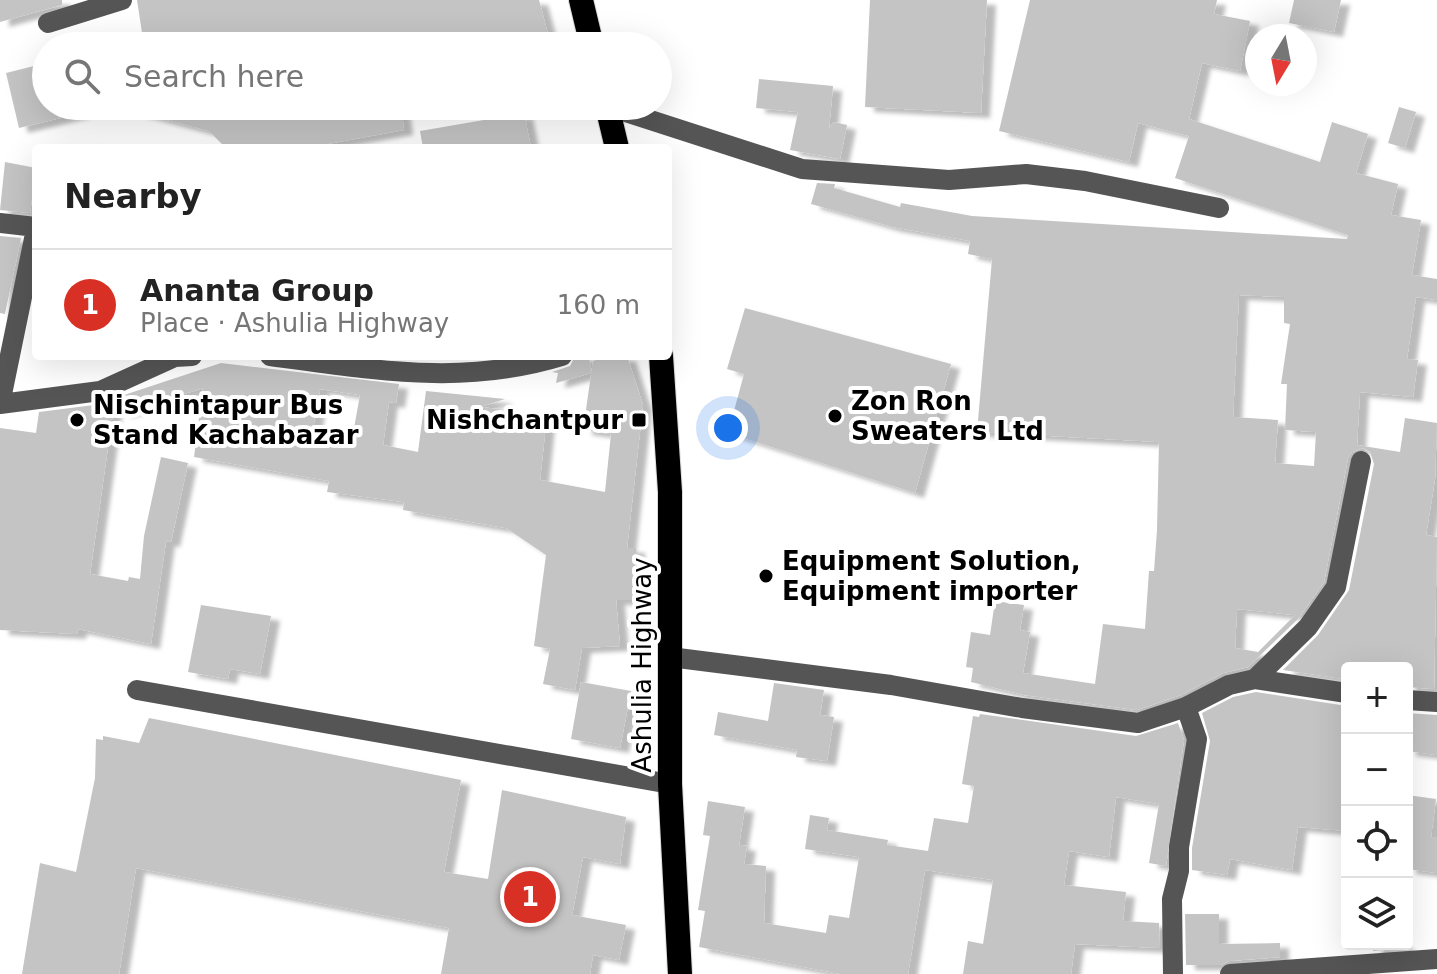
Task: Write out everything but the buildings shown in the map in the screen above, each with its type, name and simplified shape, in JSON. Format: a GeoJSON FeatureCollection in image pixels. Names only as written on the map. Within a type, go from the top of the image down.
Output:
{"type":"FeatureCollection","features":[{"type":"Feature","properties":{"kind":"highway"},"geometry":{"type":"LineString","coordinates":[[581,0],[589,32]]}},
{"type":"Feature","properties":{"kind":"highway"},"geometry":{"type":"LineString","coordinates":[[610,120],[616,144]]}},
{"type":"Feature","properties":{"kind":"highway","name":"Ashulia Highway"},"geometry":{"type":"LineString","coordinates":[[661,360],[670,492],[670,784],[680,974]]}},
{"type":"Feature","properties":{"kind":"street"},"geometry":{"type":"LineString","coordinates":[[48,23],[122,0]]}},
{"type":"Feature","properties":{"kind":"street"},"geometry":{"type":"LineString","coordinates":[[650,120],[802,169],[949,180],[1026,174],[1085,181],[1219,208]]}},
{"type":"Feature","properties":{"kind":"street"},"geometry":{"type":"LineString","coordinates":[[0,223],[32,227]]}},
{"type":"Feature","properties":{"kind":"street"},"geometry":{"type":"LineString","coordinates":[[32,248],[0,404],[100,391],[168,360]]}},
{"type":"Feature","properties":{"kind":"street"},"geometry":{"type":"LineString","coordinates":[[297,360],[385,373],[457,375],[540,360]]}},
{"type":"Feature","properties":{"kind":"street"},"geometry":{"type":"LineString","coordinates":[[1255,679],[1308,627],[1336,587],[1361,461]]}},
{"type":"Feature","properties":{"kind":"street"},"geometry":{"type":"LineString","coordinates":[[670,657],[891,685],[1022,708],[1138,723],[1186,707],[1229,685],[1255,679],[1341,692]]}},
{"type":"Feature","properties":{"kind":"street"},"geometry":{"type":"LineString","coordinates":[[137,690],[670,784]]}},
{"type":"Feature","properties":{"kind":"street"},"geometry":{"type":"LineString","coordinates":[[1413,700],[1437,702]]}},
{"type":"Feature","properties":{"kind":"street"},"geometry":{"type":"LineString","coordinates":[[1173,974],[1172,899],[1179,871],[1179,847],[1197,739],[1186,707]]}},
{"type":"Feature","properties":{"kind":"street"},"geometry":{"type":"LineString","coordinates":[[1230,974],[1437,959]]}},
{"type":"Feature","properties":{"kind":"place","name":"Zon Ron Sweaters Ltd"},"geometry":{"type":"Point","coordinates":[835,416]}},
{"type":"Feature","properties":{"kind":"place","name":"Nischintapur Bus Stand Kachabazar"},"geometry":{"type":"Point","coordinates":[77,420]}},
{"type":"Feature","properties":{"kind":"place","name":"Nishchantpur"},"geometry":{"type":"Point","coordinates":[639,420]}},
{"type":"Feature","properties":{"kind":"place","name":"Equipment Solution, Equipment importer"},"geometry":{"type":"Point","coordinates":[766,576]}},
{"type":"Feature","properties":{"kind":"place","name":"Ananta Group"},"geometry":{"type":"Point","coordinates":[530,897]}}]}
